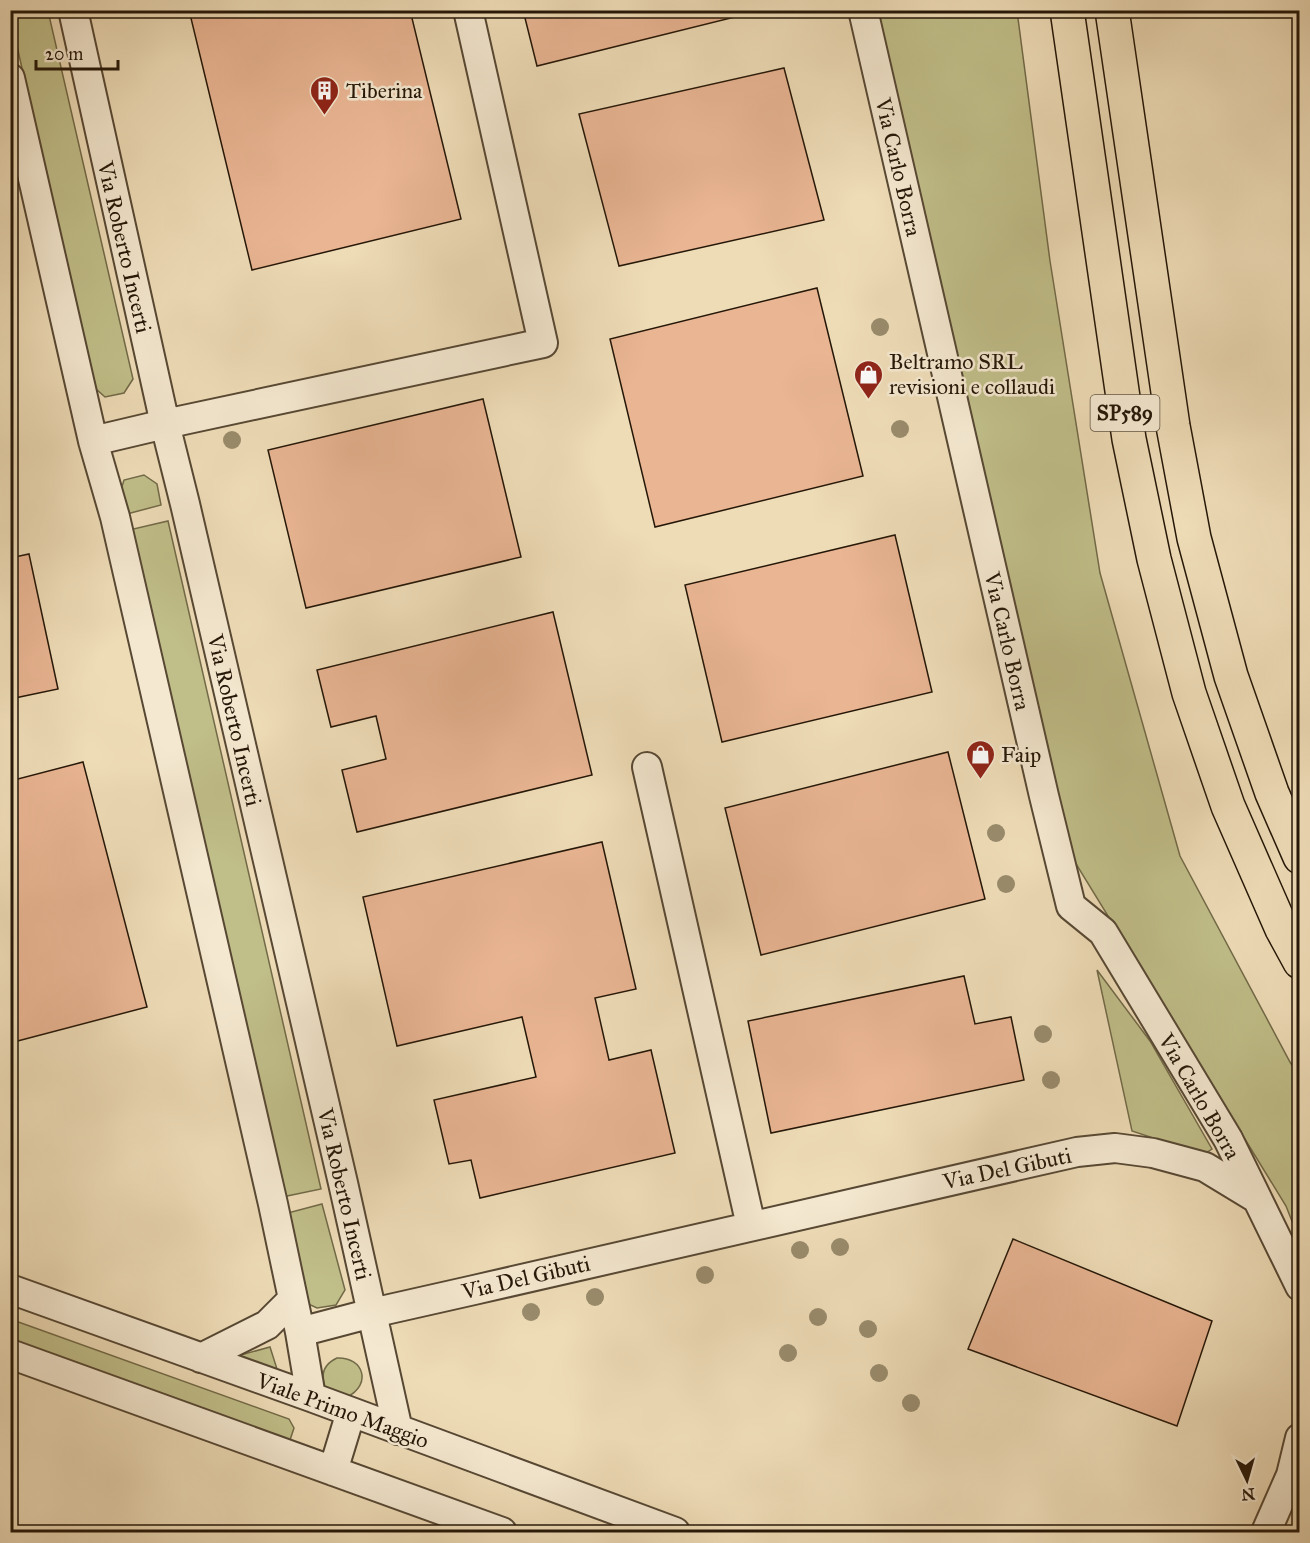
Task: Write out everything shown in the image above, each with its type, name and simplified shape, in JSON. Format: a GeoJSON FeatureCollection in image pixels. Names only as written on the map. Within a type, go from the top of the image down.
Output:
{"type":"FeatureCollection","features":[{"type":"Feature","properties":{"kind":"main road","name":"SP589"},"geometry":{"type":"LineString","coordinates":[[1066,10],[1129,439],[1154,559],[1189,693],[1228,806],[1282,929],[1299,962]]}},
{"type":"Feature","properties":{"kind":"main road","name":"SP589"},"geometry":{"type":"LineString","coordinates":[[1112,10],[1173,426],[1194,538],[1231,676],[1272,793],[1299,857]]}},
{"type":"Feature","properties":{"kind":"street","name":"Via Roberto Incerti"},"geometry":{"type":"LineString","coordinates":[[73,10],[165,424],[335,1148],[398,1430]]}},
{"type":"Feature","properties":{"kind":"street"},"geometry":{"type":"LineString","coordinates":[[93,441],[543,343],[468,10]]}},
{"type":"Feature","properties":{"kind":"street","name":"Via Carlo Borra"},"geometry":{"type":"LineString","coordinates":[[863,10],[1071,906],[1103,932],[1228,1139],[1299,1286]]}},
{"type":"Feature","properties":{"kind":"street"},"geometry":{"type":"LineString","coordinates":[[10,78],[93,441],[115,517],[267,1181],[300,1332],[311,1397]]}},
{"type":"Feature","properties":{"kind":"street"},"geometry":{"type":"LineString","coordinates":[[647,767],[751,1226]]}},
{"type":"Feature","properties":{"kind":"street","name":"Via Del Gibuti"},"geometry":{"type":"LineString","coordinates":[[300,1332],[372,1313],[1077,1152],[1115,1148],[1153,1153],[1205,1167],[1256,1198]]}},
{"type":"Feature","properties":{"kind":"street","name":"Viale Primo Maggio"},"geometry":{"type":"LineString","coordinates":[[10,1289],[311,1397],[675,1533]]}},
{"type":"Feature","properties":{"kind":"street"},"geometry":{"type":"LineString","coordinates":[[201,1358],[267,1325],[292,1300]]}},
{"type":"Feature","properties":{"kind":"street"},"geometry":{"type":"LineString","coordinates":[[10,1354],[502,1533]]}},
{"type":"Feature","properties":{"kind":"street"},"geometry":{"type":"LineString","coordinates":[[333,1471],[351,1412]]}},
{"type":"Feature","properties":{"kind":"street"},"geometry":{"type":"LineString","coordinates":[[1266,1533],[1291,1475],[1299,1438]]}},
{"type":"Feature","properties":{"kind":"shaded area"},"geometry":{"type":"Polygon","coordinates":[[[10,11],[48,11],[133,379],[124,393],[105,397],[95,388],[10,11]]]}},
{"type":"Feature","properties":{"kind":"shaded area"},"geometry":{"type":"Polygon","coordinates":[[[871,11],[1017,11],[1050,261],[1100,573],[1180,856],[1299,1076],[1299,1239],[1286,1206],[1073,859],[871,11]]]}},
{"type":"Feature","properties":{"kind":"shaded area"},"geometry":{"type":"Polygon","coordinates":[[[144,475],[157,484],[161,505],[123,515],[120,493],[124,480],[144,475]]]}},
{"type":"Feature","properties":{"kind":"shaded area"},"geometry":{"type":"Polygon","coordinates":[[[168,521],[321,1189],[282,1197],[129,530],[168,521]]]}},
{"type":"Feature","properties":{"kind":"shaded area"},"geometry":{"type":"Polygon","coordinates":[[[1097,970],[1150,1041],[1212,1149],[1200,1157],[1177,1146],[1132,1131],[1097,970]]]}},
{"type":"Feature","properties":{"kind":"shaded area"},"geometry":{"type":"Polygon","coordinates":[[[322,1204],[345,1290],[336,1305],[317,1308],[304,1302],[284,1214],[322,1204]]]}},
{"type":"Feature","properties":{"kind":"shaded area"},"geometry":{"type":"Polygon","coordinates":[[[10,1319],[289,1419],[294,1428],[290,1440],[11,1346],[10,1319]]]}},
{"type":"Feature","properties":{"kind":"shaded area"},"geometry":{"type":"Polygon","coordinates":[[[270,1347],[277,1369],[237,1356],[270,1347]]]}},
{"type":"Feature","properties":{"kind":"shaded area"},"geometry":{"type":"Polygon","coordinates":[[[337,1358],[353,1362],[359,1367],[361,1373],[360,1386],[347,1397],[325,1387],[324,1369],[337,1358]]]}},
{"type":"Feature","properties":{"kind":"building","name":"Tiberina"},"geometry":{"type":"Polygon","coordinates":[[[189,10],[410,10],[461,219],[252,270],[189,10]]]}},
{"type":"Feature","properties":{"kind":"building"},"geometry":{"type":"Polygon","coordinates":[[[523,10],[746,10],[747,14],[537,66],[523,10]]]}},
{"type":"Feature","properties":{"kind":"building"},"geometry":{"type":"Polygon","coordinates":[[[784,68],[824,220],[619,266],[579,114],[784,68]]]}},
{"type":"Feature","properties":{"kind":"building"},"geometry":{"type":"Polygon","coordinates":[[[817,288],[863,476],[655,527],[610,339],[817,288]]]}},
{"type":"Feature","properties":{"kind":"building"},"geometry":{"type":"Polygon","coordinates":[[[483,399],[521,557],[306,608],[268,450],[483,399]]]}},
{"type":"Feature","properties":{"kind":"building"},"geometry":{"type":"Polygon","coordinates":[[[895,535],[932,692],[722,742],[685,585],[895,535]]]}},
{"type":"Feature","properties":{"kind":"building"},"geometry":{"type":"Polygon","coordinates":[[[29,554],[58,689],[10,699],[10,558],[29,554]]]}},
{"type":"Feature","properties":{"kind":"building"},"geometry":{"type":"Polygon","coordinates":[[[553,612],[592,775],[357,832],[342,770],[386,759],[376,716],[331,727],[317,670],[553,612]]]}},
{"type":"Feature","properties":{"kind":"building"},"geometry":{"type":"Polygon","coordinates":[[[948,752],[985,899],[761,955],[725,808],[948,752]]]}},
{"type":"Feature","properties":{"kind":"building"},"geometry":{"type":"Polygon","coordinates":[[[83,762],[147,1007],[10,1043],[10,781],[83,762]]]}},
{"type":"Feature","properties":{"kind":"building"},"geometry":{"type":"Polygon","coordinates":[[[602,842],[636,989],[595,998],[609,1060],[651,1050],[675,1153],[480,1198],[471,1160],[449,1164],[434,1100],[536,1077],[522,1017],[397,1046],[363,897],[602,842]]]}},
{"type":"Feature","properties":{"kind":"building"},"geometry":{"type":"Polygon","coordinates":[[[964,976],[975,1024],[1011,1017],[1024,1080],[771,1133],[748,1021],[964,976]]]}},
{"type":"Feature","properties":{"kind":"building"},"geometry":{"type":"Polygon","coordinates":[[[1013,1239],[1212,1321],[1177,1426],[968,1349],[1013,1239]]]}},
{"type":"Feature","properties":{"kind":"place","name":"Tiberina"},"geometry":{"type":"Point","coordinates":[325,116]}},
{"type":"Feature","properties":{"kind":"place","name":"Beltramo SRL revisioni e collaudi"},"geometry":{"type":"Point","coordinates":[868,400]}},
{"type":"Feature","properties":{"kind":"place","name":"Faip"},"geometry":{"type":"Point","coordinates":[980,780]}}]}
